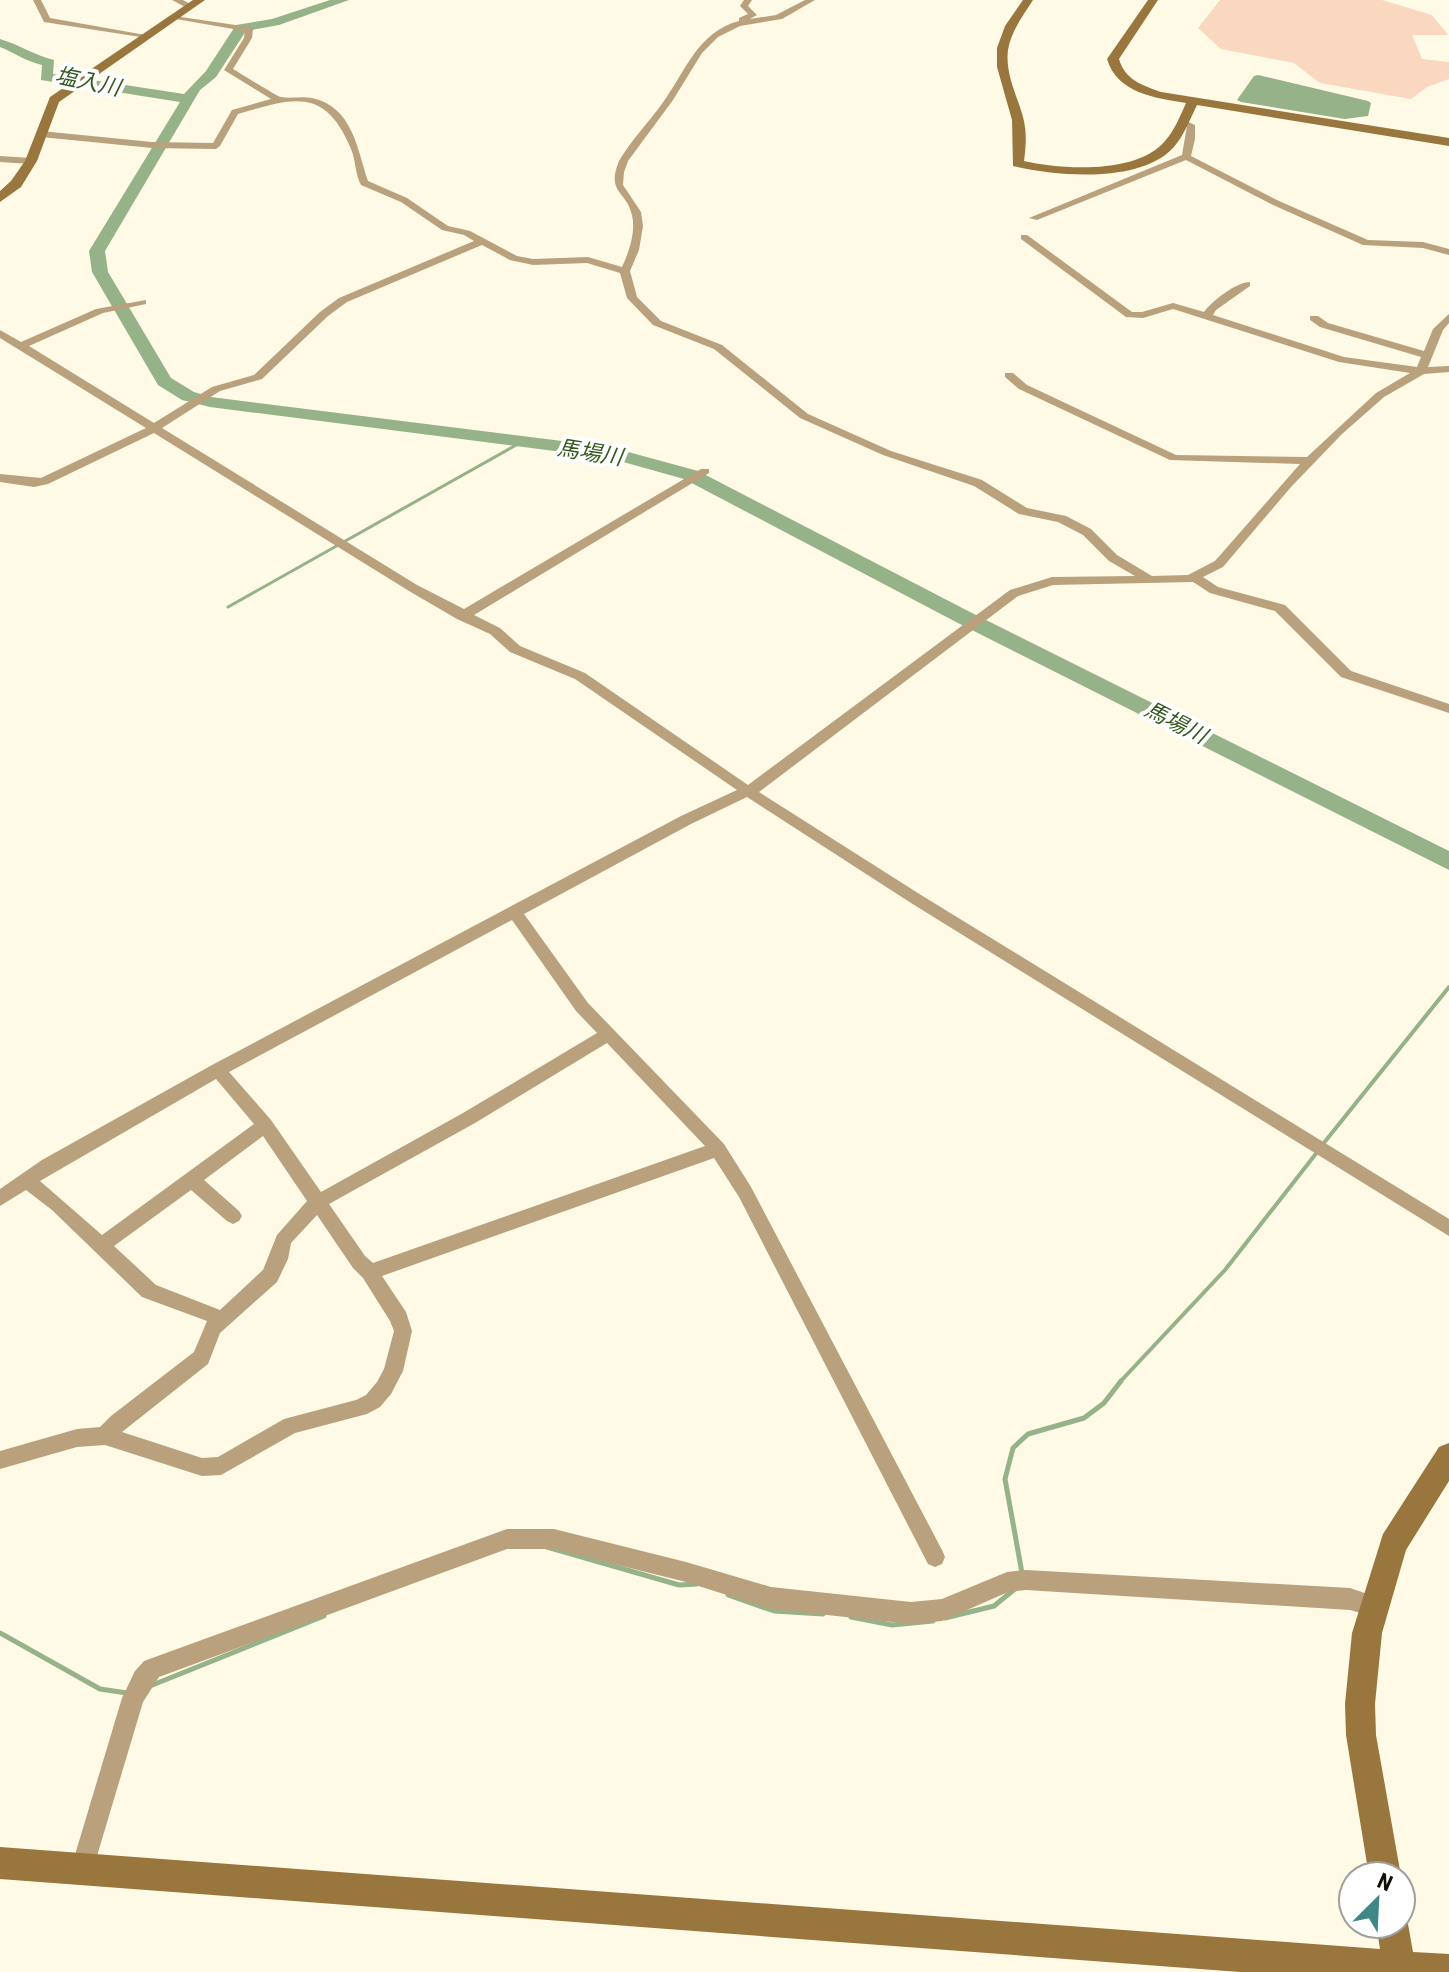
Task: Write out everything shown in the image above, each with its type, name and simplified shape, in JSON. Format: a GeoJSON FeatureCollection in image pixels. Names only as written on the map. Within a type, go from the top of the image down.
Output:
{"type":"FeatureCollection","features":[{"type":"Feature","properties":{"kind":"street"},"geometry":{"type":"LineString","coordinates":[[37,0],[47,20],[147,36]]}},
{"type":"Feature","properties":{"kind":"street"},"geometry":{"type":"LineString","coordinates":[[176,0],[195,3]]}},
{"type":"Feature","properties":{"kind":"street"},"geometry":{"type":"LineString","coordinates":[[727,28],[723,26],[752,17],[744,6],[748,0]]}},
{"type":"Feature","properties":{"kind":"street"},"geometry":{"type":"LineString","coordinates":[[811,0],[779,17],[727,28],[716,35],[693,60],[618,173],[620,190],[635,210],[638,222],[632,256],[625,271],[632,298],[657,323],[718,347],[804,416],[887,453],[978,483],[1023,511],[1062,519],[1087,532],[1119,562],[1148,579]]}},
{"type":"Feature","properties":{"kind":"street"},"geometry":{"type":"LineString","coordinates":[[1028,0],[1008,29],[1000,65],[1020,133],[1017,163],[1072,170],[1122,167],[1161,152],[1192,103]]}},
{"type":"Feature","properties":{"kind":"street"},"geometry":{"type":"LineString","coordinates":[[1153,0],[1113,59],[1113,65],[1132,85],[1192,103],[1449,142]]}},
{"type":"Feature","properties":{"kind":"street"},"geometry":{"type":"LineString","coordinates":[[0,198],[16,184],[31,161],[47,112],[62,92],[195,3]]}},
{"type":"Feature","properties":{"kind":"street"},"geometry":{"type":"LineString","coordinates":[[174,18],[249,29],[248,38],[228,70],[259,86],[277,100]]}},
{"type":"Feature","properties":{"kind":"street"},"geometry":{"type":"LineString","coordinates":[[41,134],[168,146],[219,145],[235,112],[277,100],[309,97],[330,108],[341,122],[358,155],[358,171],[364,183],[393,194],[441,225],[467,233],[480,242],[523,260],[588,260],[625,271]]}},
{"type":"Feature","properties":{"kind":"street"},"geometry":{"type":"LineString","coordinates":[[1182,122],[1191,125],[1186,157]]}},
{"type":"Feature","properties":{"kind":"street"},"geometry":{"type":"LineString","coordinates":[[1034,218],[1186,157],[1276,203],[1366,243],[1423,245],[1449,252]]}},
{"type":"Feature","properties":{"kind":"street"},"geometry":{"type":"LineString","coordinates":[[0,159],[31,161]]}},
{"type":"Feature","properties":{"kind":"street"},"geometry":{"type":"LineString","coordinates":[[1257,209],[1276,203]]}},
{"type":"Feature","properties":{"kind":"street"},"geometry":{"type":"LineString","coordinates":[[1024,237],[1130,315],[1143,315],[1173,306],[1357,363],[1421,371],[1449,369]]}},
{"type":"Feature","properties":{"kind":"street"},"geometry":{"type":"LineString","coordinates":[[0,478],[34,483],[44,481],[153,427],[208,393],[263,374],[324,314],[343,300],[480,242]]}},
{"type":"Feature","properties":{"kind":"street"},"geometry":{"type":"LineString","coordinates":[[1207,316],[1212,308],[1246,284]]}},
{"type":"Feature","properties":{"kind":"street"},"geometry":{"type":"LineString","coordinates":[[20,346],[100,311],[142,302]]}},
{"type":"Feature","properties":{"kind":"street"},"geometry":{"type":"LineString","coordinates":[[0,1199],[26,1180],[218,1070],[686,820],[749,792],[1014,593],[1038,583],[1196,578],[1219,564],[1287,484],[1380,395],[1421,371],[1438,329],[1449,317]]}},
{"type":"Feature","properties":{"kind":"street"},"geometry":{"type":"LineString","coordinates":[[1296,346],[1314,328],[1425,355]]}},
{"type":"Feature","properties":{"kind":"street"},"geometry":{"type":"LineString","coordinates":[[0,333],[462,616],[495,631],[525,654],[580,676],[749,792],[929,908],[1449,1228]]}},
{"type":"Feature","properties":{"kind":"street"},"geometry":{"type":"LineString","coordinates":[[1009,375],[1023,387],[1174,458],[1312,461]]}},
{"type":"Feature","properties":{"kind":"street"},"geometry":{"type":"LineString","coordinates":[[462,616],[705,471]]}},
{"type":"Feature","properties":{"kind":"street"},"geometry":{"type":"LineString","coordinates":[[1196,578],[1214,590],[1280,608],[1346,674],[1449,709]]}},
{"type":"Feature","properties":{"kind":"street"},"geometry":{"type":"LineString","coordinates":[[515,913],[582,1007],[718,1149],[745,1192],[935,1557]]}},
{"type":"Feature","properties":{"kind":"street"},"geometry":{"type":"LineString","coordinates":[[105,1436],[118,1422],[201,1358],[220,1318],[270,1276],[279,1259],[283,1240],[318,1202],[469,1118],[609,1034]]}},
{"type":"Feature","properties":{"kind":"street"},"geometry":{"type":"LineString","coordinates":[[0,1460],[77,1438],[105,1436],[202,1467],[221,1466],[291,1425],[341,1414],[373,1401],[393,1371],[403,1331],[399,1318],[370,1272],[359,1262],[265,1125],[218,1070]]}},
{"type":"Feature","properties":{"kind":"street"},"geometry":{"type":"LineString","coordinates":[[101,1246],[265,1125]]}},
{"type":"Feature","properties":{"kind":"street"},"geometry":{"type":"LineString","coordinates":[[370,1272],[718,1149]]}},
{"type":"Feature","properties":{"kind":"street"},"geometry":{"type":"LineString","coordinates":[[191,1179],[233,1216]]}},
{"type":"Feature","properties":{"kind":"street"},"geometry":{"type":"LineString","coordinates":[[26,1180],[149,1291],[220,1318]]}},
{"type":"Feature","properties":{"kind":"street"},"geometry":{"type":"LineString","coordinates":[[1382,1860],[1361,1735],[1367,1633],[1393,1544],[1449,1456]]}},
{"type":"Feature","properties":{"kind":"street"},"geometry":{"type":"LineString","coordinates":[[83,1868],[133,1698],[152,1669],[507,1539],[554,1539],[686,1572],[771,1598],[911,1613],[942,1610],[1007,1582],[1026,1580],[1350,1599],[1375,1606]]}},
{"type":"Feature","properties":{"kind":"street"},"geometry":{"type":"LineString","coordinates":[[0,1863],[1449,1971]]}},
{"type":"Feature","properties":{"kind":"street"},"geometry":{"type":"LineString","coordinates":[[1395,1940],[1400,1969]]}},
{"type":"Feature","properties":{"kind":"shaded area"},"geometry":{"type":"Polygon","coordinates":[[[1220,0],[1382,0],[1432,15],[1448,35],[1412,35],[1422,59],[1449,62],[1449,79],[1427,87],[1411,99],[1320,83],[1294,63],[1221,49],[1198,28],[1220,0]]]}},
{"type":"Feature","properties":{"kind":"shaded area"},"geometry":{"type":"Polygon","coordinates":[[[1254,76],[1368,101],[1371,103],[1368,116],[1345,119],[1237,100],[1254,76]]]}},
{"type":"Feature","properties":{"kind":"waterway","name":"馬場川"},"geometry":{"type":"LineString","coordinates":[[189,99],[195,88],[211,74],[241,28],[274,22],[343,0]]}},
{"type":"Feature","properties":{"kind":"waterway","name":"塩入川"},"geometry":{"type":"LineString","coordinates":[[0,43],[17,49],[25,57],[49,63],[46,77],[189,99]]}},
{"type":"Feature","properties":{"kind":"waterway","name":"馬場川"},"geometry":{"type":"LineString","coordinates":[[189,99],[97,251],[100,272],[164,381],[188,396],[210,402],[610,453],[691,475],[963,617],[1449,861]]}},
{"type":"Feature","properties":{"kind":"waterway"},"geometry":{"type":"LineString","coordinates":[[228,607],[525,440]]}},
{"type":"Feature","properties":{"kind":"waterway"},"geometry":{"type":"LineString","coordinates":[[1323,1144],[1449,987]]}},
{"type":"Feature","properties":{"kind":"waterway"},"geometry":{"type":"LineString","coordinates":[[1119,1383],[1225,1270],[1318,1151]]}},
{"type":"Feature","properties":{"kind":"waterway"},"geometry":{"type":"LineString","coordinates":[[1022,1573],[1005,1479],[1013,1448],[1028,1434],[1084,1418],[1104,1403],[1121,1381]]}},
{"type":"Feature","properties":{"kind":"waterway"},"geometry":{"type":"LineString","coordinates":[[547,1547],[679,1585],[697,1584]]}},
{"type":"Feature","properties":{"kind":"waterway"},"geometry":{"type":"LineString","coordinates":[[945,1618],[994,1606],[1016,1588]]}},
{"type":"Feature","properties":{"kind":"waterway"},"geometry":{"type":"LineString","coordinates":[[728,1595],[774,1611],[823,1614]]}},
{"type":"Feature","properties":{"kind":"waterway"},"geometry":{"type":"LineString","coordinates":[[150,1686],[324,1616]]}},
{"type":"Feature","properties":{"kind":"waterway"},"geometry":{"type":"LineString","coordinates":[[851,1617],[892,1625],[933,1621]]}},
{"type":"Feature","properties":{"kind":"waterway"},"geometry":{"type":"LineString","coordinates":[[0,1633],[100,1689],[127,1693]]}}]}
